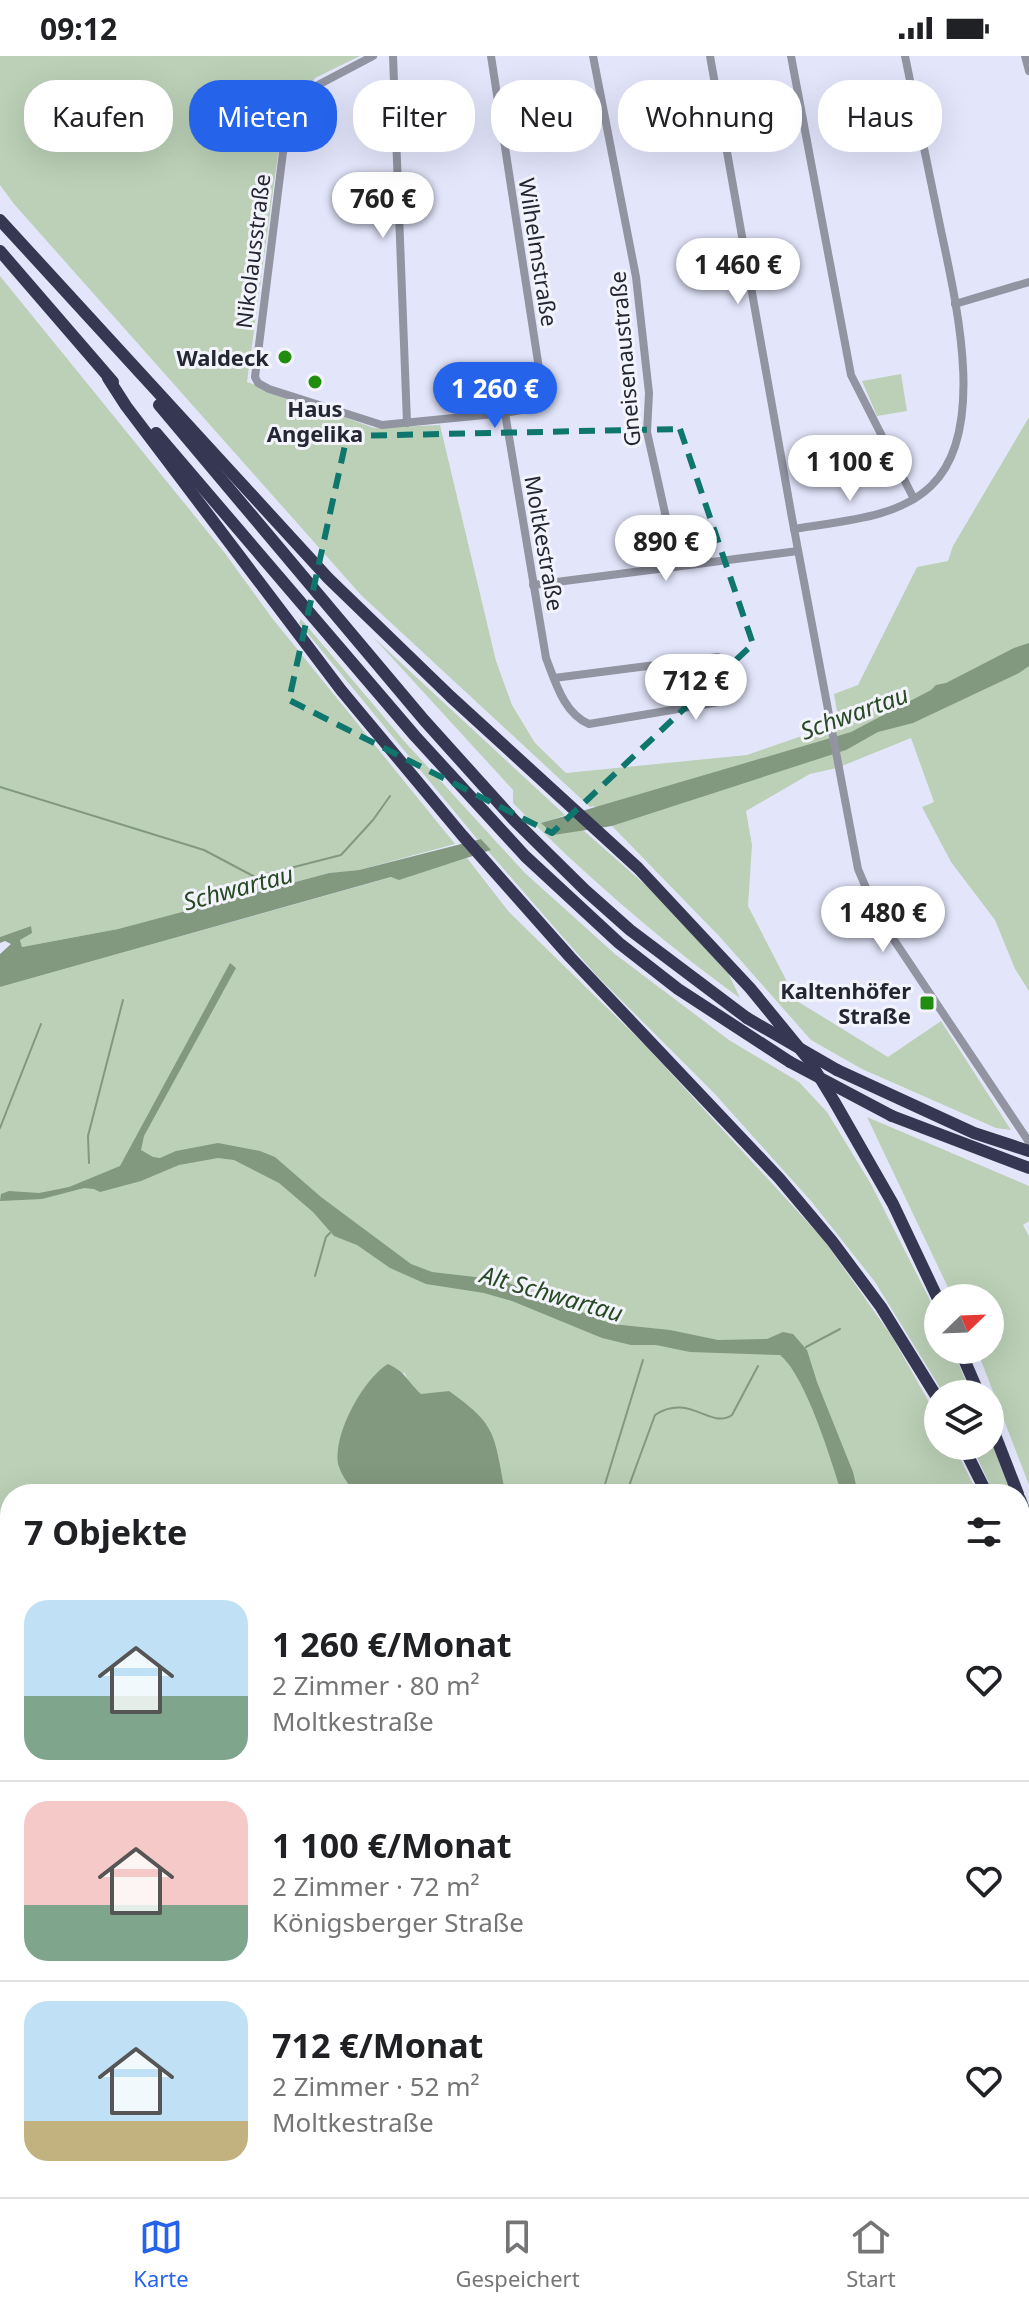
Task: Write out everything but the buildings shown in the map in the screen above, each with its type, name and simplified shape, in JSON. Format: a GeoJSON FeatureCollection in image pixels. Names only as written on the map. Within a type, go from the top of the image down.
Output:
{"type":"FeatureCollection","features":[{"type":"Feature","properties":{"kind":"highway"},"geometry":{"type":"LineString","coordinates":[[0,220],[328,578],[451,697],[599,831],[671,901],[750,988],[809,1060],[893,1204],[931,1284]]}},
{"type":"Feature","properties":{"kind":"highway"},"geometry":{"type":"LineString","coordinates":[[0,251],[415,736],[525,856],[630,952],[733,1027],[790,1062],[892,1116],[1029,1168]]}},
{"type":"Feature","properties":{"kind":"highway"},"geometry":{"type":"LineString","coordinates":[[47,273],[424,720],[514,820],[630,930],[747,1018],[837,1070],[896,1099],[1006,1144],[1029,1147]]}},
{"type":"Feature","properties":{"kind":"highway"},"geometry":{"type":"LineString","coordinates":[[108,378],[341,690],[462,835],[570,957],[788,1188],[858,1274],[927,1380]]}},
{"type":"Feature","properties":{"kind":"highway"},"geometry":{"type":"LineString","coordinates":[[1004,1458],[1014,1484]]}},
{"type":"Feature","properties":{"kind":"highway"},"geometry":{"type":"LineString","coordinates":[[970,1460],[982,1484]]}},
{"type":"Feature","properties":{"kind":"street","name":"Nikolausstraße"},"geometry":{"type":"LineString","coordinates":[[373,56],[318,85],[283,152],[255,377],[258,383],[269,389],[371,423],[407,423]]}},
{"type":"Feature","properties":{"kind":"street"},"geometry":{"type":"LineString","coordinates":[[393,56],[407,423],[505,413]]}},
{"type":"Feature","properties":{"kind":"street","name":"Wilhelmstraße"},"geometry":{"type":"LineString","coordinates":[[491,56],[544,397],[542,405],[505,413]]}},
{"type":"Feature","properties":{"kind":"street","name":"Gneisenaustraße"},"geometry":{"type":"LineString","coordinates":[[593,56],[636,277],[649,393],[647,432],[674,565]]}},
{"type":"Feature","properties":{"kind":"street"},"geometry":{"type":"LineString","coordinates":[[710,56],[849,832],[866,893],[902,954],[1029,1147]]}},
{"type":"Feature","properties":{"kind":"street"},"geometry":{"type":"LineString","coordinates":[[791,56],[851,375],[914,499]]}},
{"type":"Feature","properties":{"kind":"street"},"geometry":{"type":"LineString","coordinates":[[794,529],[867,516],[894,509],[914,499],[929,489],[948,466],[959,427],[964,370],[955,304],[905,56]]}},
{"type":"Feature","properties":{"kind":"street"},"geometry":{"type":"LineString","coordinates":[[1025,56],[1029,71]]}},
{"type":"Feature","properties":{"kind":"street"},"geometry":{"type":"LineString","coordinates":[[955,304],[1029,282]]}},
{"type":"Feature","properties":{"kind":"street","name":"Moltkestraße"},"geometry":{"type":"LineString","coordinates":[[505,413],[546,658],[554,678],[573,715],[589,724],[725,701],[731,695],[728,662],[718,657],[554,678]]}},
{"type":"Feature","properties":{"kind":"street"},"geometry":{"type":"LineString","coordinates":[[533,585],[798,551]]}},
{"type":"Feature","properties":{"kind":"highlighted area"},"geometry":{"type":"Polygon","coordinates":[[[680,429],[753,644],[552,833],[289,700],[347,436],[680,429]]]}},
{"type":"Feature","properties":{"kind":"shaded area"},"geometry":{"type":"Polygon","coordinates":[[[0,56],[360,56],[314,80],[189,80],[189,152],[279,152],[247,382],[374,428],[440,425],[496,661],[512,705],[535,743],[566,773],[747,755],[839,723],[834,694],[858,685],[917,567],[948,561],[953,546],[1029,417],[1029,991],[1015,969],[995,920],[951,862],[922,807],[934,802],[911,738],[837,768],[810,774],[746,811],[752,845],[748,906],[797,1001],[888,1057],[941,1021],[1011,1130],[996,1128],[862,1069],[811,1040],[719,936],[612,826],[621,823],[594,806],[590,807],[361,595],[0,185],[0,56]]]}},
{"type":"Feature","properties":{"kind":"shaded area"},"geometry":{"type":"Polygon","coordinates":[[[0,276],[455,844],[359,870],[329,873],[118,929],[22,947],[20,940],[31,926],[0,937],[0,276]]]}},
{"type":"Feature","properties":{"kind":"shaded area"},"geometry":{"type":"Polygon","coordinates":[[[901,374],[907,411],[877,416],[862,381],[901,374]]]}},
{"type":"Feature","properties":{"kind":"shaded area"},"geometry":{"type":"Polygon","coordinates":[[[301,619],[405,742],[525,873],[615,954],[729,1040],[799,1082],[827,1112],[871,1184],[924,1288],[924,1362],[875,1282],[811,1201],[714,1093],[596,975],[488,851],[481,839],[478,840],[299,623],[301,619]]]}},
{"type":"Feature","properties":{"kind":"shaded area"},"geometry":{"type":"Polygon","coordinates":[[[373,637],[565,815],[542,823],[553,835],[583,830],[668,905],[725,966],[740,998],[651,929],[540,830],[513,803],[513,790],[373,637]]]}},
{"type":"Feature","properties":{"kind":"shaded area"},"geometry":{"type":"Polygon","coordinates":[[[1029,643],[1029,666],[1019,673],[913,723],[878,732],[846,750],[612,826],[554,835],[541,823],[851,732],[936,685],[1029,643]]]}},
{"type":"Feature","properties":{"kind":"shaded area"},"geometry":{"type":"Polygon","coordinates":[[[481,839],[491,850],[399,880],[391,877],[0,987],[0,954],[11,944],[5,941],[0,943],[0,937],[31,926],[32,933],[20,940],[22,947],[118,929],[329,873],[359,870],[481,839]]]}},
{"type":"Feature","properties":{"kind":"shaded area"},"geometry":{"type":"Polygon","coordinates":[[[467,858],[509,912],[644,1044],[823,1239],[891,1335],[924,1393],[924,1460],[961,1460],[973,1484],[503,1484],[449,1391],[421,1395],[404,1372],[340,1469],[349,1484],[0,1484],[0,987],[392,877],[399,879],[467,858]]]}},
{"type":"Feature","properties":{"kind":"shaded area"},"geometry":{"type":"Polygon","coordinates":[[[230,963],[236,968],[144,1136],[141,1150],[160,1158],[176,1151],[218,1143],[260,1151],[275,1157],[321,1197],[411,1264],[432,1272],[501,1280],[612,1324],[670,1330],[718,1340],[767,1339],[783,1332],[793,1334],[807,1350],[856,1484],[839,1484],[808,1399],[790,1366],[780,1355],[690,1352],[656,1345],[631,1345],[602,1338],[512,1301],[484,1293],[426,1284],[390,1268],[357,1245],[334,1236],[313,1212],[279,1183],[234,1160],[218,1158],[179,1165],[141,1181],[100,1192],[84,1188],[42,1199],[0,1201],[1,1194],[9,1191],[39,1193],[69,1187],[120,1166],[230,963]]]}},
{"type":"Feature","properties":{"kind":"shaded area"},"geometry":{"type":"Polygon","coordinates":[[[867,1117],[1029,1186],[1029,1221],[1023,1225],[1029,1236],[1029,1484],[1004,1420],[1004,1380],[989,1380],[982,1364],[1004,1364],[1004,1284],[946,1284],[867,1117]]]}},
{"type":"Feature","properties":{"kind":"shaded area"},"geometry":{"type":"Polygon","coordinates":[[[388,1364],[403,1374],[421,1394],[449,1391],[476,1412],[494,1441],[504,1484],[349,1484],[339,1467],[340,1440],[359,1395],[388,1364]]]}},
{"type":"Feature","properties":{"kind":"shaded area"},"geometry":{"type":"Polygon","coordinates":[[[926,1364],[959,1364],[965,1380],[935,1380],[926,1364]]]}},
{"type":"Feature","properties":{"kind":"shaded area"},"geometry":{"type":"Polygon","coordinates":[[[978,1460],[998,1460],[1008,1484],[989,1484],[978,1460]]]}},
{"type":"Feature","properties":{"kind":"waterway","name":"Schwartau"},"geometry":{"type":"LineString","coordinates":[[0,787],[204,850],[255,877],[341,855],[390,796]]}},
{"type":"Feature","properties":{"kind":"waterway"},"geometry":{"type":"LineString","coordinates":[[89,1163],[88,1136],[123,1000]]}},
{"type":"Feature","properties":{"kind":"waterway"},"geometry":{"type":"LineString","coordinates":[[0,1128],[41,1024]]}},
{"type":"Feature","properties":{"kind":"waterway"},"geometry":{"type":"LineString","coordinates":[[315,1276],[326,1237],[330,1233]]}},
{"type":"Feature","properties":{"kind":"waterway"},"geometry":{"type":"LineString","coordinates":[[806,1347],[840,1329]]}},
{"type":"Feature","properties":{"kind":"waterway"},"geometry":{"type":"LineString","coordinates":[[605,1484],[643,1360]]}},
{"type":"Feature","properties":{"kind":"waterway"},"geometry":{"type":"LineString","coordinates":[[630,1484],[655,1415],[678,1407],[716,1418],[732,1415],[758,1366]]}},
{"type":"Feature","properties":{"kind":"place","name":"Waldeck"},"geometry":{"type":"Point","coordinates":[285,357]}},
{"type":"Feature","properties":{"kind":"place","name":"Haus Angelika"},"geometry":{"type":"Point","coordinates":[315,382]}},
{"type":"Feature","properties":{"kind":"place","name":"Kaltenhöfer Straße"},"geometry":{"type":"Point","coordinates":[927,1003]}},
{"type":"Feature","properties":{"kind":"water label","name":"Alt Schwartau"},"geometry":{"type":"Point","coordinates":[552,1293]}}]}
